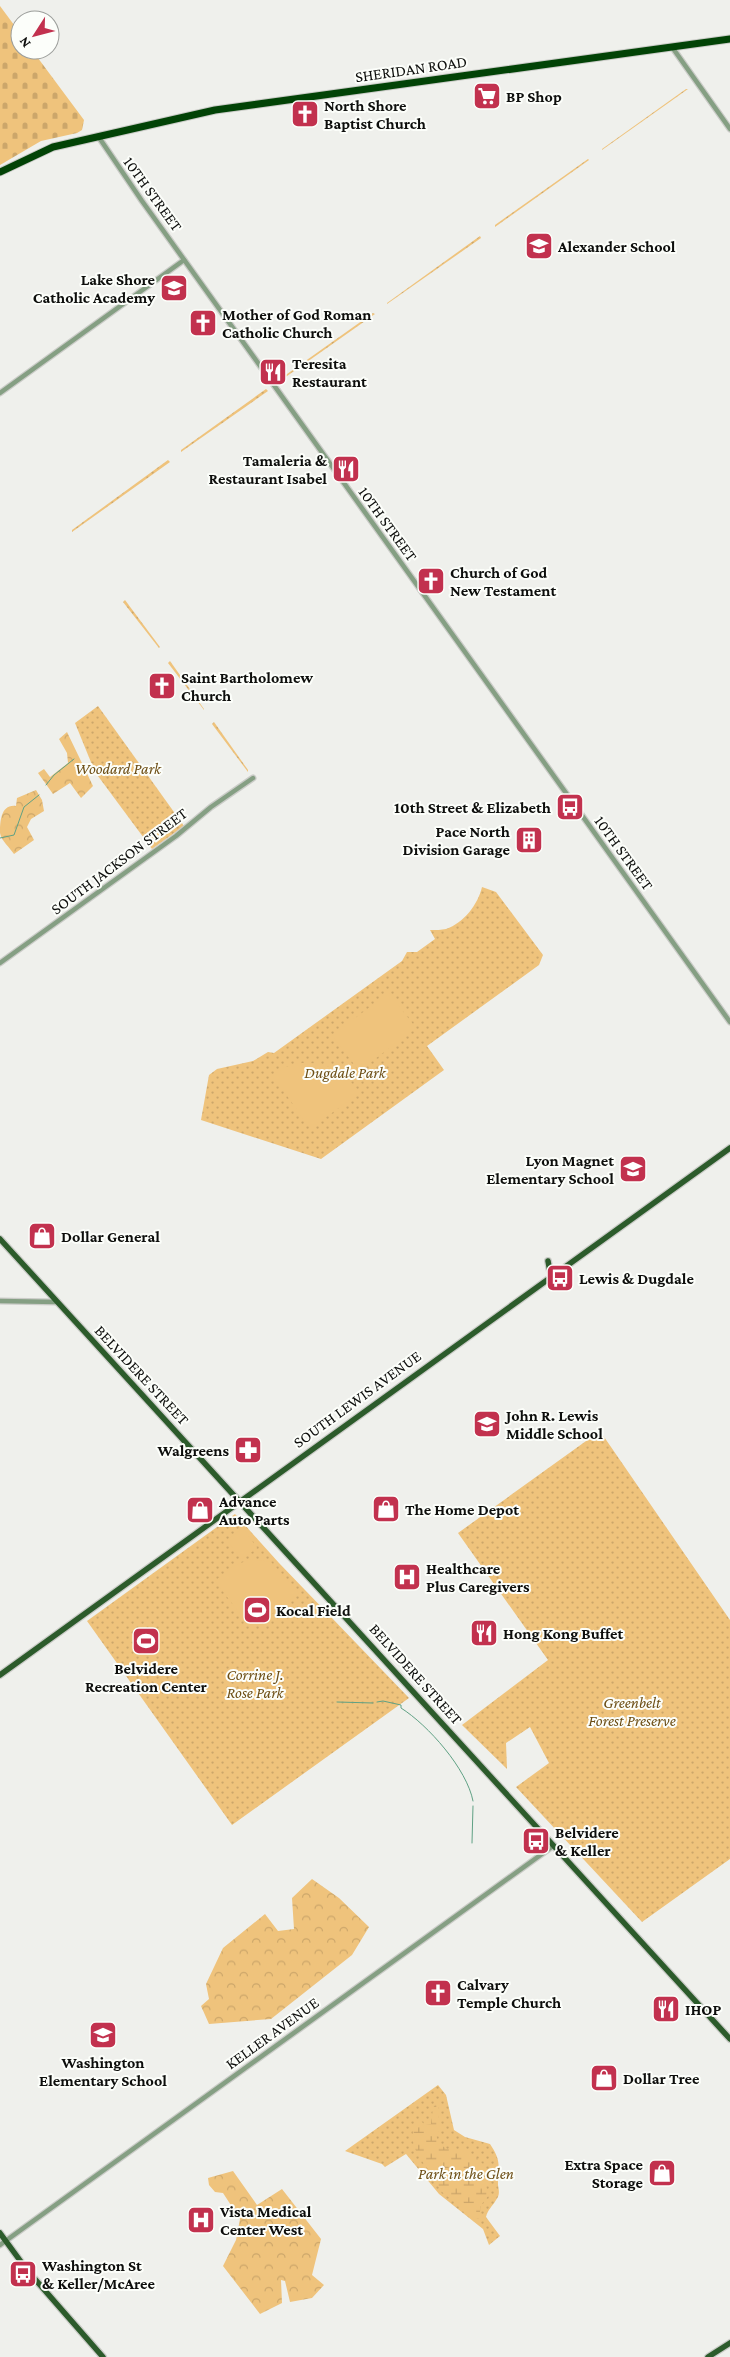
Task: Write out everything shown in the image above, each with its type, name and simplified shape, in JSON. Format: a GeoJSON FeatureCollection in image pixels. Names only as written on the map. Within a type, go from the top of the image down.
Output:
{"type":"FeatureCollection","features":[{"type":"Feature","properties":{"kind":"highway","name":"SHERIDAN ROAD"},"geometry":{"type":"LineString","coordinates":[[0,172],[53,147],[215,110],[730,40]]}},
{"type":"Feature","properties":{"kind":"main road","name":"SOUTH LEWIS AVENUE"},"geometry":{"type":"LineString","coordinates":[[0,1675],[730,1148]]}},
{"type":"Feature","properties":{"kind":"main road","name":"BELVIDERE STREET"},"geometry":{"type":"LineString","coordinates":[[0,1239],[730,2039]]}},
{"type":"Feature","properties":{"kind":"main road"},"geometry":{"type":"LineString","coordinates":[[548,1261],[551,1277]]}},
{"type":"Feature","properties":{"kind":"main road"},"geometry":{"type":"LineString","coordinates":[[0,2233],[27,2270],[103,2357]]}},
{"type":"Feature","properties":{"kind":"main road"},"geometry":{"type":"LineString","coordinates":[[708,2357],[730,2343]]}},
{"type":"Feature","properties":{"kind":"street"},"geometry":{"type":"LineString","coordinates":[[672,47],[730,129]]}},
{"type":"Feature","properties":{"kind":"street","name":"10TH STREET"},"geometry":{"type":"LineString","coordinates":[[98,136],[184,260],[730,1022]]}},
{"type":"Feature","properties":{"kind":"street"},"geometry":{"type":"LineString","coordinates":[[0,393],[184,260]]}},
{"type":"Feature","properties":{"kind":"street","name":"SOUTH JACKSON STREET"},"geometry":{"type":"LineString","coordinates":[[0,963],[253,778]]}},
{"type":"Feature","properties":{"kind":"street"},"geometry":{"type":"LineString","coordinates":[[0,1302],[57,1302]]}},
{"type":"Feature","properties":{"kind":"street","name":"KELLER AVENUE"},"geometry":{"type":"LineString","coordinates":[[0,2245],[554,1846]]}},
{"type":"Feature","properties":{"kind":"green space"},"geometry":{"type":"Polygon","coordinates":[[[0,6],[10,20],[10,60],[39,60],[84,120],[82,130],[77,133],[41,141],[0,165],[0,6]]]}},
{"type":"Feature","properties":{"kind":"green space"},"geometry":{"type":"Polygon","coordinates":[[[688,89],[602,150],[602,149],[688,89]]]}},
{"type":"Feature","properties":{"kind":"green space"},"geometry":{"type":"Polygon","coordinates":[[[589,160],[495,227],[495,225],[589,160]]]}},
{"type":"Feature","properties":{"kind":"green space"},"geometry":{"type":"Polygon","coordinates":[[[480,236],[481,238],[387,304],[387,303],[480,236]]]}},
{"type":"Feature","properties":{"kind":"green space"},"geometry":{"type":"Polygon","coordinates":[[[373,313],[375,314],[280,381],[280,379],[373,313]]]}},
{"type":"Feature","properties":{"kind":"green space"},"geometry":{"type":"Polygon","coordinates":[[[266,389],[268,391],[181,452],[181,450],[266,389]]]}},
{"type":"Feature","properties":{"kind":"green space"},"geometry":{"type":"Polygon","coordinates":[[[168,460],[170,462],[72,532],[72,530],[168,460]]]}},
{"type":"Feature","properties":{"kind":"green space"},"geometry":{"type":"Polygon","coordinates":[[[125,600],[160,647],[159,648],[123,602],[125,600]]]}},
{"type":"Feature","properties":{"kind":"green space"},"geometry":{"type":"Polygon","coordinates":[[[170,661],[204,709],[204,710],[168,663],[170,661]]]}},
{"type":"Feature","properties":{"kind":"green space","name":"Woodard Park"},"geometry":{"type":"Polygon","coordinates":[[[98,706],[184,826],[152,849],[95,772],[75,723],[98,706]]]}},
{"type":"Feature","properties":{"kind":"green space"},"geometry":{"type":"Polygon","coordinates":[[[214,722],[248,770],[248,772],[212,724],[214,722]]]}},
{"type":"Feature","properties":{"kind":"green space"},"geometry":{"type":"Polygon","coordinates":[[[67,732],[93,786],[81,798],[70,783],[53,794],[38,773],[44,769],[50,777],[68,763],[67,753],[59,739],[67,732]]]}},
{"type":"Feature","properties":{"kind":"green space"},"geometry":{"type":"Polygon","coordinates":[[[36,790],[42,800],[44,811],[31,819],[27,827],[34,840],[14,854],[0,833],[2,814],[7,808],[16,806],[17,798],[36,790]]]}},
{"type":"Feature","properties":{"kind":"green space","name":"Dugdale Park"},"geometry":{"type":"Polygon","coordinates":[[[482,887],[496,892],[543,955],[539,965],[427,1046],[444,1070],[321,1159],[201,1120],[209,1075],[217,1069],[253,1061],[268,1052],[274,1053],[402,961],[407,952],[417,952],[435,939],[430,930],[446,929],[459,922],[474,906],[482,887]]]}},
{"type":"Feature","properties":{"kind":"green space"},"geometry":{"type":"Polygon","coordinates":[[[389,993],[416,1028],[359,1071],[332,1035],[389,993]]]}},
{"type":"Feature","properties":{"kind":"green space"},"geometry":{"type":"Polygon","coordinates":[[[298,1063],[318,1064],[334,1069],[347,1078],[360,1093],[312,1127],[307,1125],[273,1075],[283,1068],[298,1063]]]}},
{"type":"Feature","properties":{"kind":"green space","name":"Greenbelt Forest Preserve"},"geometry":{"type":"Polygon","coordinates":[[[600,1431],[730,1620],[730,1859],[642,1922],[516,1787],[549,1763],[530,1727],[506,1743],[507,1769],[462,1725],[548,1660],[458,1533],[600,1431]]]}},
{"type":"Feature","properties":{"kind":"green space","name":"Corrine J. Rose Park"},"geometry":{"type":"Polygon","coordinates":[[[235,1514],[279,1563],[409,1698],[232,1825],[87,1621],[235,1514]]]}},
{"type":"Feature","properties":{"kind":"green space"},"geometry":{"type":"Polygon","coordinates":[[[243,1528],[257,1548],[241,1559],[227,1540],[243,1528]]]}},
{"type":"Feature","properties":{"kind":"green space","name":"Kocal Field"},"geometry":{"type":"Polygon","coordinates":[[[250,1559],[271,1562],[299,1593],[254,1628],[250,1627],[215,1581],[232,1567],[250,1559]]]}},
{"type":"Feature","properties":{"kind":"green space"},"geometry":{"type":"Polygon","coordinates":[[[312,1879],[339,1898],[369,1927],[352,1955],[271,2019],[209,2024],[201,2006],[209,1999],[206,1984],[223,1948],[265,1914],[278,1931],[294,1929],[292,1898],[312,1879]]]}},
{"type":"Feature","properties":{"kind":"green space","name":"Park in the Glen"},"geometry":{"type":"Polygon","coordinates":[[[438,2085],[446,2095],[454,2130],[465,2137],[490,2144],[498,2160],[499,2195],[486,2217],[500,2236],[489,2245],[483,2229],[439,2194],[406,2154],[385,2167],[382,2164],[345,2151],[438,2085]]]}},
{"type":"Feature","properties":{"kind":"green space"},"geometry":{"type":"Polygon","coordinates":[[[442,2099],[437,2112],[442,2127],[436,2135],[439,2144],[447,2149],[459,2149],[473,2155],[487,2170],[486,2186],[489,2195],[481,2205],[479,2218],[477,2219],[442,2192],[438,2186],[438,2181],[414,2146],[413,2130],[416,2121],[420,2120],[425,2125],[431,2124],[433,2108],[438,2100],[442,2099]]]}},
{"type":"Feature","properties":{"kind":"green space"},"geometry":{"type":"Polygon","coordinates":[[[233,2171],[257,2205],[282,2189],[321,2239],[312,2275],[324,2285],[312,2298],[290,2302],[285,2281],[281,2280],[282,2303],[260,2314],[223,2266],[236,2240],[240,2219],[223,2193],[215,2192],[209,2185],[208,2178],[233,2171]]]}},
{"type":"Feature","properties":{"kind":"waterway"},"geometry":{"type":"LineString","coordinates":[[46,785],[54,775],[74,759]]}},
{"type":"Feature","properties":{"kind":"waterway"},"geometry":{"type":"LineString","coordinates":[[0,838],[14,835],[24,807],[39,795]]}},
{"type":"Feature","properties":{"kind":"waterway"},"geometry":{"type":"LineString","coordinates":[[377,1702],[383,1701],[401,1705],[401,1708],[434,1736],[463,1775],[473,1801]]}},
{"type":"Feature","properties":{"kind":"waterway"},"geometry":{"type":"LineString","coordinates":[[337,1702],[373,1703]]}},
{"type":"Feature","properties":{"kind":"waterway"},"geometry":{"type":"LineString","coordinates":[[472,1843],[473,1806]]}},
{"type":"Feature","properties":{"kind":"place","name":"BP Shop"},"geometry":{"type":"Point","coordinates":[487,96]}},
{"type":"Feature","properties":{"kind":"place","name":"North Shore Baptist Church"},"geometry":{"type":"Point","coordinates":[305,114]}},
{"type":"Feature","properties":{"kind":"place","name":"Alexander School"},"geometry":{"type":"Point","coordinates":[539,246]}},
{"type":"Feature","properties":{"kind":"place","name":"Lake Shore Catholic Academy"},"geometry":{"type":"Point","coordinates":[174,288]}},
{"type":"Feature","properties":{"kind":"place","name":"Mother of God Roman Catholic Church"},"geometry":{"type":"Point","coordinates":[203,323]}},
{"type":"Feature","properties":{"kind":"place","name":"Teresita Restaurant"},"geometry":{"type":"Point","coordinates":[273,372]}},
{"type":"Feature","properties":{"kind":"place","name":"Tamaleria & Restaurant Isabel"},"geometry":{"type":"Point","coordinates":[346,469]}},
{"type":"Feature","properties":{"kind":"place","name":"Church of God New Testament"},"geometry":{"type":"Point","coordinates":[431,581]}},
{"type":"Feature","properties":{"kind":"place","name":"Saint Bartholomew Church"},"geometry":{"type":"Point","coordinates":[162,686]}},
{"type":"Feature","properties":{"kind":"place","name":"10th Street & Elizabeth"},"geometry":{"type":"Point","coordinates":[570,807]}},
{"type":"Feature","properties":{"kind":"place","name":"Pace North Division Garage"},"geometry":{"type":"Point","coordinates":[529,840]}},
{"type":"Feature","properties":{"kind":"place","name":"Lyon Magnet Elementary School"},"geometry":{"type":"Point","coordinates":[633,1169]}},
{"type":"Feature","properties":{"kind":"place","name":"Dollar General"},"geometry":{"type":"Point","coordinates":[42,1236]}},
{"type":"Feature","properties":{"kind":"place","name":"Lewis & Dugdale"},"geometry":{"type":"Point","coordinates":[560,1278]}},
{"type":"Feature","properties":{"kind":"place","name":"John R. Lewis Middle School"},"geometry":{"type":"Point","coordinates":[487,1424]}},
{"type":"Feature","properties":{"kind":"place","name":"Walgreens"},"geometry":{"type":"Point","coordinates":[248,1450]}},
{"type":"Feature","properties":{"kind":"place","name":"The Home Depot"},"geometry":{"type":"Point","coordinates":[386,1509]}},
{"type":"Feature","properties":{"kind":"place","name":"Advance Auto Parts"},"geometry":{"type":"Point","coordinates":[200,1510]}},
{"type":"Feature","properties":{"kind":"place","name":"Healthcare Plus Caregivers"},"geometry":{"type":"Point","coordinates":[407,1577]}},
{"type":"Feature","properties":{"kind":"place","name":"Kocal Field"},"geometry":{"type":"Point","coordinates":[257,1610]}},
{"type":"Feature","properties":{"kind":"place","name":"Hong Kong Buffet"},"geometry":{"type":"Point","coordinates":[484,1633]}},
{"type":"Feature","properties":{"kind":"place","name":"Belvidere Recreation Center"},"geometry":{"type":"Point","coordinates":[146,1641]}},
{"type":"Feature","properties":{"kind":"place","name":"Belvidere & Keller"},"geometry":{"type":"Point","coordinates":[536,1841]}},
{"type":"Feature","properties":{"kind":"place","name":"Calvary Temple Church"},"geometry":{"type":"Point","coordinates":[438,1993]}},
{"type":"Feature","properties":{"kind":"place","name":"IHOP"},"geometry":{"type":"Point","coordinates":[666,2009]}},
{"type":"Feature","properties":{"kind":"place","name":"Washington Elementary School"},"geometry":{"type":"Point","coordinates":[103,2035]}},
{"type":"Feature","properties":{"kind":"place","name":"Dollar Tree"},"geometry":{"type":"Point","coordinates":[604,2078]}},
{"type":"Feature","properties":{"kind":"place","name":"Extra Space Storage"},"geometry":{"type":"Point","coordinates":[662,2173]}},
{"type":"Feature","properties":{"kind":"place","name":"Vista Medical Center West"},"geometry":{"type":"Point","coordinates":[201,2220]}},
{"type":"Feature","properties":{"kind":"place","name":"Washington St & Keller/McAree"},"geometry":{"type":"Point","coordinates":[23,2274]}}]}
